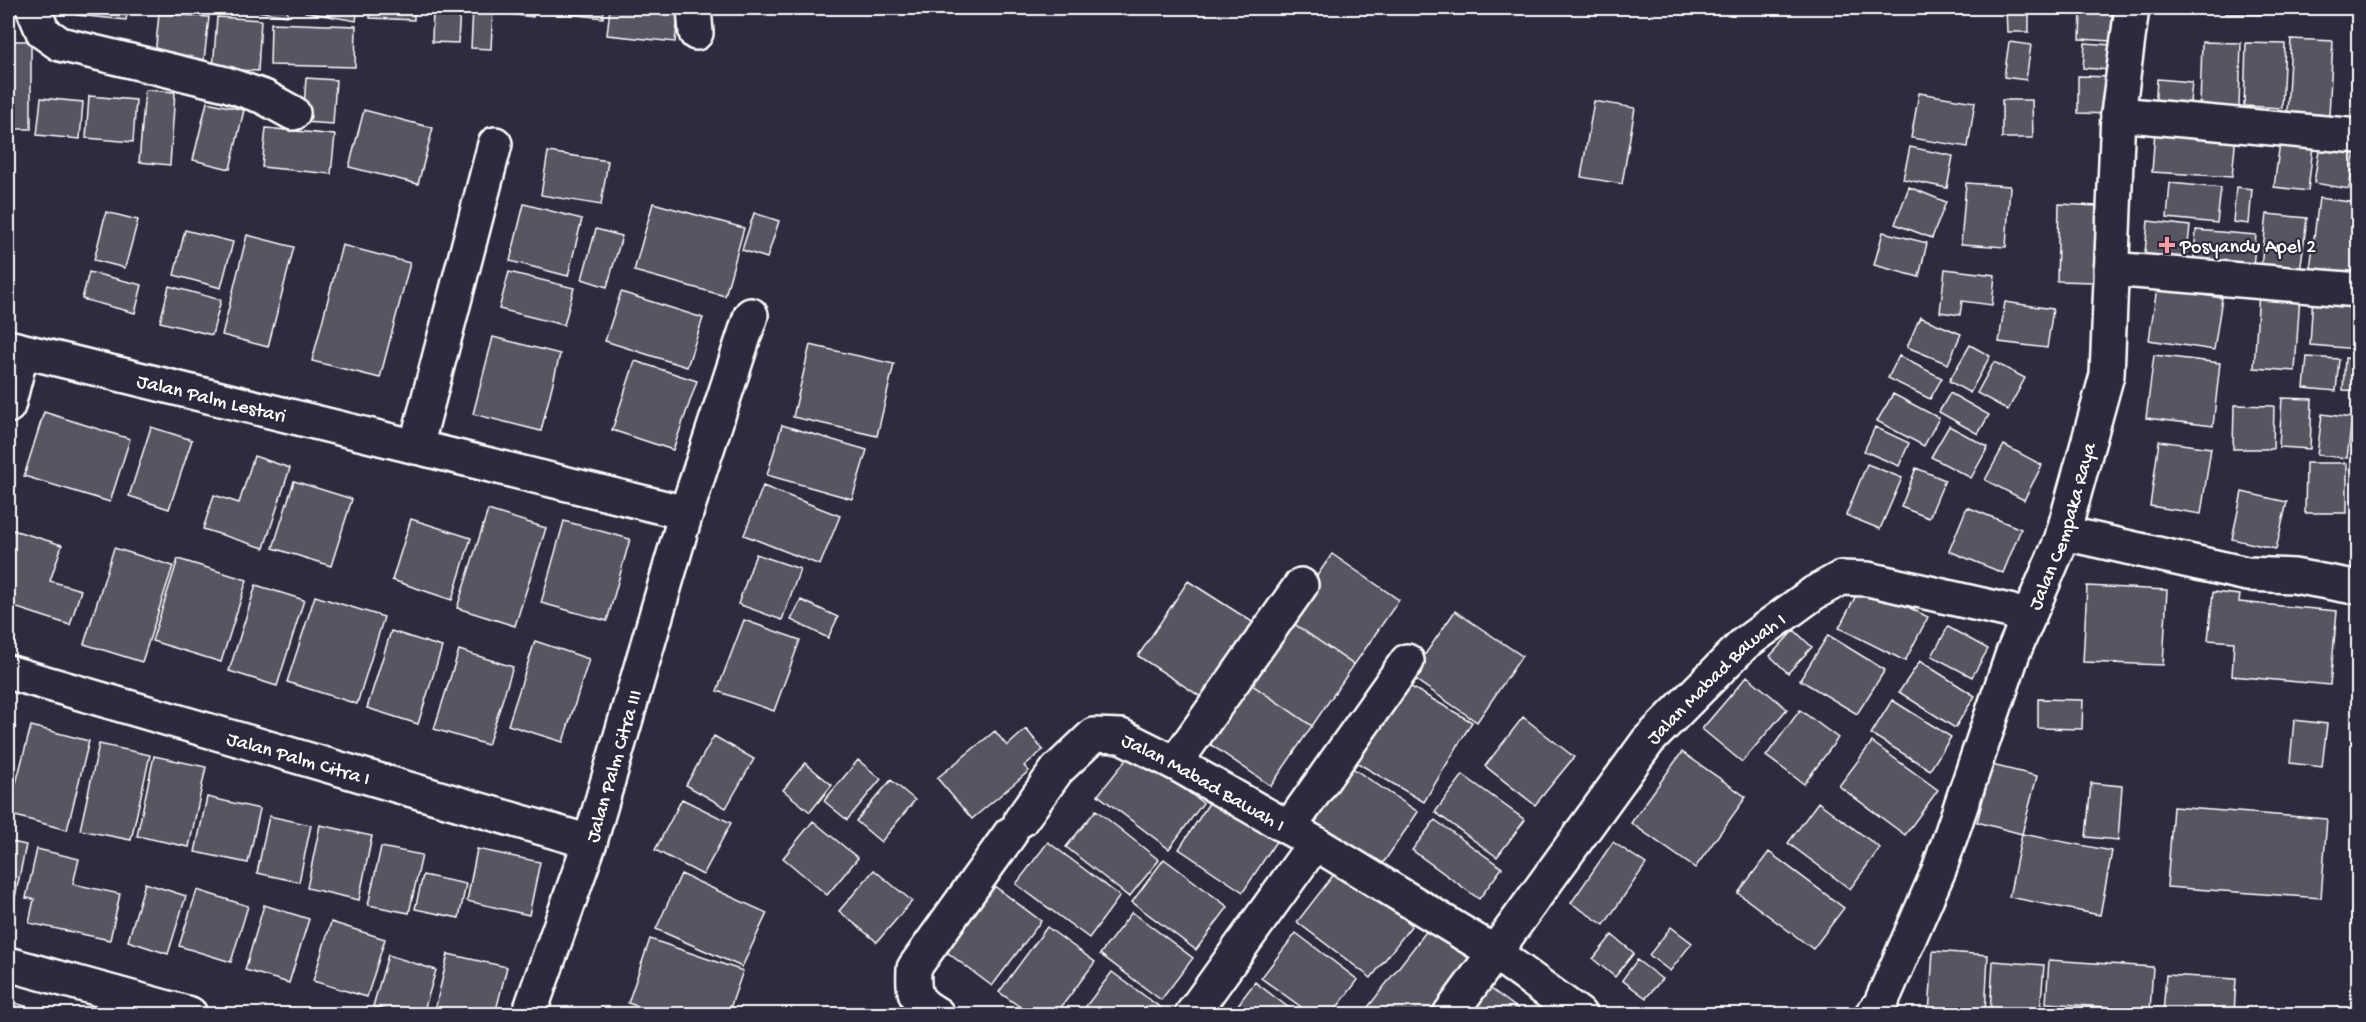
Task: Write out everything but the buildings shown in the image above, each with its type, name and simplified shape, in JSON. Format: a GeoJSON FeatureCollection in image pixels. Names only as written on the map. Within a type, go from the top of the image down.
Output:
{"type":"FeatureCollection","features":[{"type":"Feature","properties":{"kind":"street"},"geometry":{"type":"LineString","coordinates":[[33,8],[44,32],[60,44],[226,84],[264,97],[293,113]]}},
{"type":"Feature","properties":{"kind":"street","name":"Jalan Cempaka Raya"},"geometry":{"type":"LineString","coordinates":[[1872,1014],[1880,1005],[1939,870],[2013,653],[2064,534],[2107,375],[2118,114],[2132,8]]}},
{"type":"Feature","properties":{"kind":"street"},"geometry":{"type":"LineString","coordinates":[[2118,114],[2358,135]]}},
{"type":"Feature","properties":{"kind":"street"},"geometry":{"type":"LineString","coordinates":[[416,447],[495,144]]}},
{"type":"Feature","properties":{"kind":"street"},"geometry":{"type":"LineString","coordinates":[[2111,269],[2358,290]]}},
{"type":"Feature","properties":{"kind":"street","name":"Jalan Palm Citra III"},"geometry":{"type":"LineString","coordinates":[[529,1014],[590,842],[686,513],[751,315]]}},
{"type":"Feature","properties":{"kind":"street"},"geometry":{"type":"LineString","coordinates":[[8,406],[15,349]]}},
{"type":"Feature","properties":{"kind":"street","name":"Jalan Palm Lestari"},"geometry":{"type":"LineString","coordinates":[[15,349],[686,513]]}},
{"type":"Feature","properties":{"kind":"street"},"geometry":{"type":"LineString","coordinates":[[2064,534],[2247,574],[2294,576],[2349,586]]}},
{"type":"Feature","properties":{"kind":"street","name":"Jalan Mabad Bawah I"},"geometry":{"type":"LineString","coordinates":[[1450,1014],[1648,741],[1744,644],[1814,592],[1841,578],[1868,579],[2009,611],[2028,618]]}},
{"type":"Feature","properties":{"kind":"street"},"geometry":{"type":"LineString","coordinates":[[1175,763],[1301,585]]}},
{"type":"Feature","properties":{"kind":"street"},"geometry":{"type":"LineString","coordinates":[[1192,1014],[1407,661]]}},
{"type":"Feature","properties":{"kind":"street","name":"Jalan Palm Citra I"},"geometry":{"type":"LineString","coordinates":[[8,672],[590,842]]}},
{"type":"Feature","properties":{"kind":"street","name":"Jalan Mabad Bawah I"},"geometry":{"type":"LineString","coordinates":[[937,1014],[922,1006],[913,992],[914,968],[1057,770],[1094,735],[1120,736],[1175,763],[1302,836],[1494,952],[1579,1014]]}},
{"type":"Feature","properties":{"kind":"street"},"geometry":{"type":"LineString","coordinates":[[8,964],[190,1014]]}},
{"type":"Feature","properties":{"kind":"place","name":"Posyandu Apel 2"},"geometry":{"type":"Point","coordinates":[2167,245]}}]}
